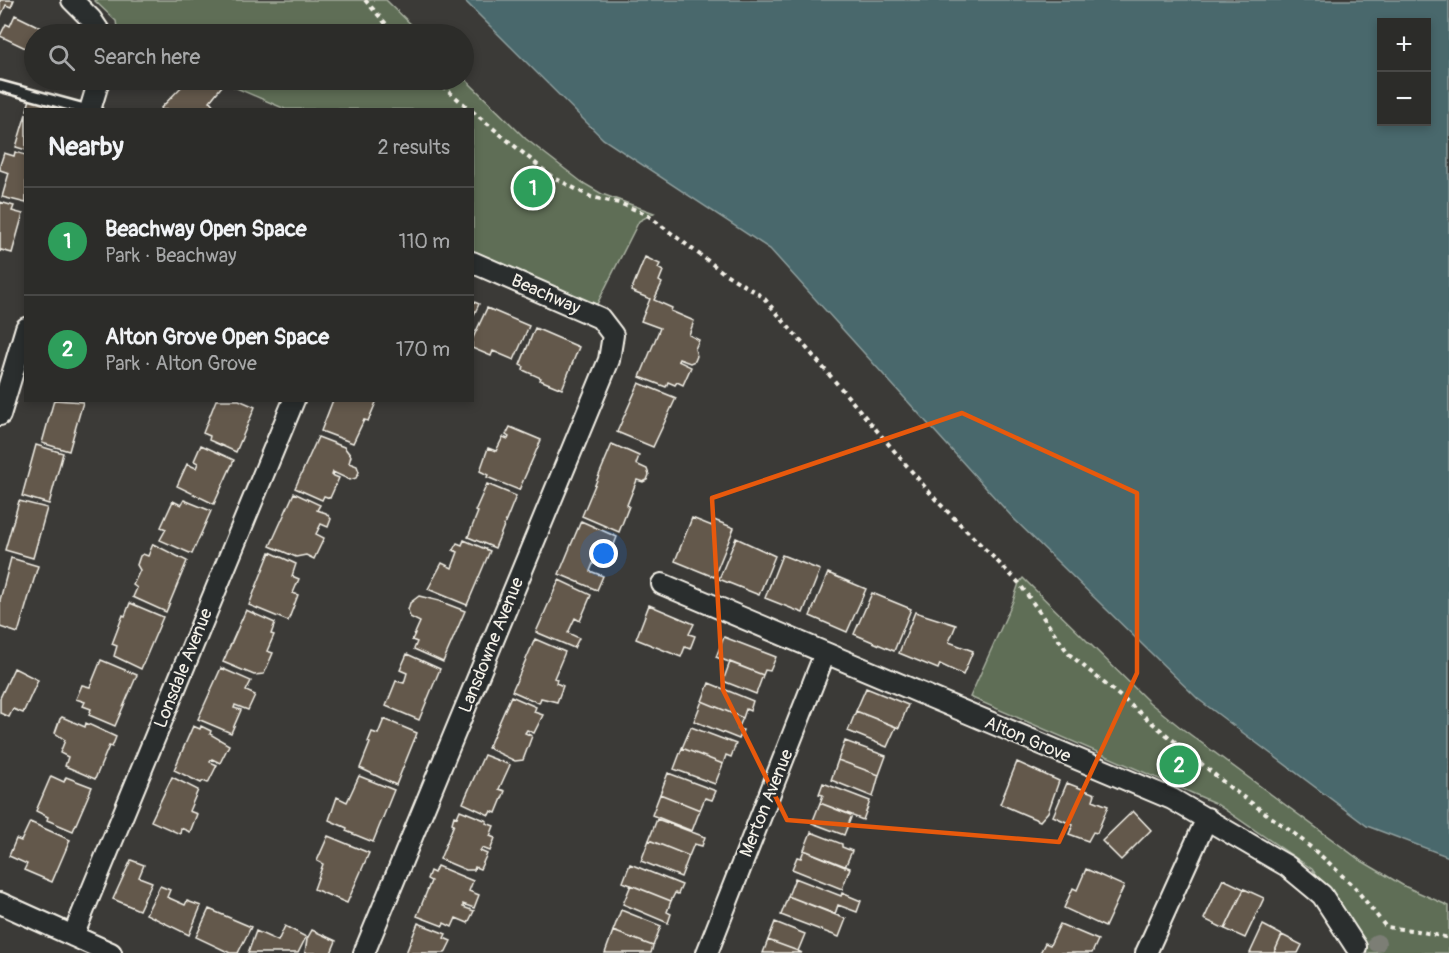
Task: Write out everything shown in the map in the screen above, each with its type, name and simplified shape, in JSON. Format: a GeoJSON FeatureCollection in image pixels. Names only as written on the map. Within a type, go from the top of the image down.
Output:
{"type":"FeatureCollection","features":[{"type":"Feature","properties":{"kind":"street"},"geometry":{"type":"LineString","coordinates":[[72,0],[94,24]]}},
{"type":"Feature","properties":{"kind":"street"},"geometry":{"type":"LineString","coordinates":[[90,108],[96,90]]}},
{"type":"Feature","properties":{"kind":"street","name":"Beachway"},"geometry":{"type":"LineString","coordinates":[[474,263],[600,318],[613,335]]}},
{"type":"Feature","properties":{"kind":"street"},"geometry":{"type":"LineString","coordinates":[[0,415],[7,365],[24,332]]}},
{"type":"Feature","properties":{"kind":"street","name":"Lansdowne Avenue"},"geometry":{"type":"LineString","coordinates":[[364,953],[609,360],[613,335]]}},
{"type":"Feature","properties":{"kind":"street","name":"Lonsdale Avenue"},"geometry":{"type":"LineString","coordinates":[[73,936],[293,402]]}},
{"type":"Feature","properties":{"kind":"street","name":"Alton Grove"},"geometry":{"type":"LineString","coordinates":[[662,584],[1172,799],[1287,866],[1322,895],[1356,947]]}},
{"type":"Feature","properties":{"kind":"street","name":"Merton Avenue"},"geometry":{"type":"LineString","coordinates":[[707,953],[825,653]]}},
{"type":"Feature","properties":{"kind":"street"},"geometry":{"type":"LineString","coordinates":[[1146,953],[1207,818]]}},
{"type":"Feature","properties":{"kind":"street"},"geometry":{"type":"LineString","coordinates":[[0,903],[111,953]]}},
{"type":"Feature","properties":{"kind":"lane"},"geometry":{"type":"LineString","coordinates":[[0,86],[82,108]]}},
{"type":"Feature","properties":{"kind":"path"},"geometry":{"type":"LineString","coordinates":[[365,0],[385,24]]}},
{"type":"Feature","properties":{"kind":"path"},"geometry":{"type":"LineString","coordinates":[[447,90],[470,108]]}},
{"type":"Feature","properties":{"kind":"path"},"geometry":{"type":"LineString","coordinates":[[474,112],[551,176],[591,197],[619,203],[646,214],[724,273],[763,297],[937,501],[1019,583],[1070,654],[1232,789],[1296,835],[1327,861],[1356,889],[1386,927],[1449,938]]}},
{"type":"Feature","properties":{"kind":"highlighted area"},"geometry":{"type":"Polygon","coordinates":[[[962,413],[1137,493],[1137,673],[1059,842],[787,820],[723,690],[712,498],[962,413]]]}},
{"type":"Feature","properties":{"kind":"green space"},"geometry":{"type":"Polygon","coordinates":[[[94,0],[386,0],[411,24],[116,24],[94,0]]]}},
{"type":"Feature","properties":{"kind":"green space"},"geometry":{"type":"Polygon","coordinates":[[[474,88],[526,139],[583,183],[602,194],[654,213],[639,221],[595,308],[474,255],[474,108],[283,108],[241,90],[474,90],[474,88]]]}},
{"type":"Feature","properties":{"kind":"green space"},"geometry":{"type":"Polygon","coordinates":[[[1023,578],[1150,703],[1180,727],[1360,860],[1404,886],[1449,906],[1449,953],[1365,953],[1367,947],[1312,869],[1215,803],[970,697],[1023,578]]]}},
{"type":"Feature","properties":{"kind":"water"},"geometry":{"type":"Polygon","coordinates":[[[464,0],[1449,0],[1449,857],[1367,826],[1198,699],[1014,519],[770,249],[603,139],[464,0]]]}},
{"type":"Feature","properties":{"kind":"building"},"geometry":{"type":"Polygon","coordinates":[[[0,0],[14,0],[11,7],[6,5],[0,18],[0,0]]]}},
{"type":"Feature","properties":{"kind":"building"},"geometry":{"type":"Polygon","coordinates":[[[15,15],[33,24],[24,24],[24,47],[0,36],[6,24],[10,26],[15,15]]]}},
{"type":"Feature","properties":{"kind":"building"},"geometry":{"type":"Polygon","coordinates":[[[178,90],[219,90],[210,101],[214,106],[212,108],[161,108],[178,90]]]}},
{"type":"Feature","properties":{"kind":"building"},"geometry":{"type":"Polygon","coordinates":[[[30,99],[55,105],[54,108],[28,108],[30,99]]]}},
{"type":"Feature","properties":{"kind":"building"},"geometry":{"type":"Polygon","coordinates":[[[24,121],[24,149],[16,147],[24,121]]]}},
{"type":"Feature","properties":{"kind":"building"},"geometry":{"type":"Polygon","coordinates":[[[15,152],[24,154],[24,202],[2,197],[9,173],[0,170],[0,165],[4,153],[14,156],[15,152]]]}},
{"type":"Feature","properties":{"kind":"building"},"geometry":{"type":"Polygon","coordinates":[[[0,202],[14,206],[12,211],[23,214],[12,253],[1,250],[0,252],[0,202]]]}},
{"type":"Feature","properties":{"kind":"building"},"geometry":{"type":"Polygon","coordinates":[[[645,257],[660,264],[658,268],[663,271],[659,281],[662,283],[654,300],[672,308],[671,311],[694,321],[689,335],[699,340],[695,349],[697,356],[695,361],[690,363],[679,359],[678,361],[691,367],[683,385],[668,382],[666,387],[640,377],[660,328],[641,321],[650,299],[631,291],[645,257]]]}},
{"type":"Feature","properties":{"kind":"building"},"geometry":{"type":"Polygon","coordinates":[[[474,302],[479,304],[474,315],[474,302]]]}},
{"type":"Feature","properties":{"kind":"building"},"geometry":{"type":"Polygon","coordinates":[[[487,308],[529,326],[514,360],[493,351],[491,356],[474,349],[474,336],[487,308]]]}},
{"type":"Feature","properties":{"kind":"building"},"geometry":{"type":"Polygon","coordinates":[[[535,328],[579,347],[562,389],[540,380],[541,378],[523,370],[524,367],[520,365],[535,328]]]}},
{"type":"Feature","properties":{"kind":"building"},"geometry":{"type":"Polygon","coordinates":[[[639,383],[676,398],[653,447],[617,432],[639,383]]]}},
{"type":"Feature","properties":{"kind":"building"},"geometry":{"type":"Polygon","coordinates":[[[53,402],[83,402],[69,451],[42,443],[53,402]]]}},
{"type":"Feature","properties":{"kind":"building"},"geometry":{"type":"Polygon","coordinates":[[[215,402],[244,402],[255,407],[236,452],[209,440],[210,436],[203,433],[215,402]]]}},
{"type":"Feature","properties":{"kind":"building"},"geometry":{"type":"Polygon","coordinates":[[[332,402],[376,402],[368,421],[364,420],[353,443],[321,431],[332,402]]]}},
{"type":"Feature","properties":{"kind":"building"},"geometry":{"type":"Polygon","coordinates":[[[510,427],[541,440],[519,490],[487,477],[488,475],[480,471],[488,448],[496,451],[503,437],[508,439],[506,435],[510,427]]]}},
{"type":"Feature","properties":{"kind":"building"},"geometry":{"type":"Polygon","coordinates":[[[318,437],[344,447],[351,456],[349,463],[357,466],[359,472],[356,478],[350,480],[333,472],[332,475],[339,478],[330,498],[324,496],[322,500],[295,488],[318,437]]]}},
{"type":"Feature","properties":{"kind":"building"},"geometry":{"type":"Polygon","coordinates":[[[612,444],[639,456],[636,464],[647,469],[649,475],[643,482],[637,480],[619,532],[582,516],[612,444]]]}},
{"type":"Feature","properties":{"kind":"building"},"geometry":{"type":"Polygon","coordinates":[[[36,445],[63,453],[49,504],[22,496],[36,445]]]}},
{"type":"Feature","properties":{"kind":"building"},"geometry":{"type":"Polygon","coordinates":[[[201,445],[234,460],[214,504],[177,486],[187,464],[196,468],[198,463],[194,461],[201,445]]]}},
{"type":"Feature","properties":{"kind":"building"},"geometry":{"type":"Polygon","coordinates":[[[487,484],[516,496],[495,548],[468,537],[478,512],[475,511],[487,484]]]}},
{"type":"Feature","properties":{"kind":"building"},"geometry":{"type":"Polygon","coordinates":[[[294,493],[320,505],[317,510],[326,513],[331,519],[328,527],[321,524],[316,534],[324,538],[314,559],[306,555],[296,557],[270,546],[294,493]]]}},
{"type":"Feature","properties":{"kind":"building"},"geometry":{"type":"Polygon","coordinates":[[[184,500],[211,511],[192,554],[160,540],[166,529],[161,527],[173,501],[181,505],[184,500]]]}},
{"type":"Feature","properties":{"kind":"building"},"geometry":{"type":"Polygon","coordinates":[[[19,501],[47,508],[33,558],[5,550],[19,501]]]}},
{"type":"Feature","properties":{"kind":"building"},"geometry":{"type":"Polygon","coordinates":[[[692,518],[712,526],[714,520],[734,528],[714,577],[675,561],[692,518]]]}},
{"type":"Feature","properties":{"kind":"building"},"geometry":{"type":"Polygon","coordinates":[[[581,521],[617,537],[612,550],[609,549],[603,562],[595,559],[590,571],[603,576],[597,590],[559,574],[581,521]]]}},
{"type":"Feature","properties":{"kind":"building"},"geometry":{"type":"Polygon","coordinates":[[[736,538],[775,556],[759,595],[719,579],[736,538]]]}},
{"type":"Feature","properties":{"kind":"building"},"geometry":{"type":"Polygon","coordinates":[[[464,540],[490,551],[467,605],[428,589],[442,563],[452,568],[458,552],[453,550],[457,543],[462,545],[464,540]]]}},
{"type":"Feature","properties":{"kind":"building"},"geometry":{"type":"Polygon","coordinates":[[[153,544],[187,561],[166,612],[133,597],[137,588],[133,585],[140,570],[137,565],[140,556],[143,554],[148,556],[153,544]]]}},
{"type":"Feature","properties":{"kind":"building"},"geometry":{"type":"Polygon","coordinates":[[[270,552],[296,564],[292,576],[299,579],[293,593],[298,595],[288,621],[249,605],[270,552]]]}},
{"type":"Feature","properties":{"kind":"building"},"geometry":{"type":"Polygon","coordinates":[[[782,555],[820,570],[803,613],[765,598],[782,555]]]}},
{"type":"Feature","properties":{"kind":"building"},"geometry":{"type":"Polygon","coordinates":[[[11,558],[38,566],[18,633],[0,627],[0,600],[11,558]]]}},
{"type":"Feature","properties":{"kind":"building"},"geometry":{"type":"Polygon","coordinates":[[[828,573],[866,589],[847,632],[810,616],[828,573]]]}},
{"type":"Feature","properties":{"kind":"building"},"geometry":{"type":"Polygon","coordinates":[[[559,580],[591,595],[580,621],[575,618],[568,633],[579,638],[574,648],[536,632],[559,580]]]}},
{"type":"Feature","properties":{"kind":"building"},"geometry":{"type":"Polygon","coordinates":[[[872,593],[911,609],[894,651],[854,634],[872,593]]]}},
{"type":"Feature","properties":{"kind":"building"},"geometry":{"type":"Polygon","coordinates":[[[419,596],[465,611],[443,662],[414,649],[417,642],[412,640],[420,622],[410,617],[408,610],[410,603],[419,596]]]}},
{"type":"Feature","properties":{"kind":"building"},"geometry":{"type":"Polygon","coordinates":[[[130,603],[163,617],[141,669],[114,656],[117,646],[112,644],[130,603]]]}},
{"type":"Feature","properties":{"kind":"building"},"geometry":{"type":"Polygon","coordinates":[[[649,605],[694,624],[689,634],[695,636],[690,649],[685,647],[681,657],[636,639],[649,605]]]}},
{"type":"Feature","properties":{"kind":"building"},"geometry":{"type":"Polygon","coordinates":[[[246,610],[275,623],[271,634],[274,635],[267,651],[273,653],[264,674],[254,675],[223,662],[246,610]]]}},
{"type":"Feature","properties":{"kind":"building"},"geometry":{"type":"Polygon","coordinates":[[[915,612],[956,625],[949,642],[973,651],[963,675],[940,664],[938,669],[899,653],[915,612]]]}},
{"type":"Feature","properties":{"kind":"building"},"geometry":{"type":"Polygon","coordinates":[[[724,637],[776,657],[770,671],[765,670],[763,675],[716,657],[724,637]]]}},
{"type":"Feature","properties":{"kind":"building"},"geometry":{"type":"Polygon","coordinates":[[[535,639],[565,652],[554,678],[557,679],[556,683],[563,686],[557,702],[541,698],[539,703],[512,691],[535,639]]]}},
{"type":"Feature","properties":{"kind":"building"},"geometry":{"type":"Polygon","coordinates":[[[407,654],[440,669],[419,720],[386,706],[396,681],[404,683],[407,673],[400,670],[407,654]]]}},
{"type":"Feature","properties":{"kind":"building"},"geometry":{"type":"Polygon","coordinates":[[[101,660],[137,675],[115,726],[89,715],[91,709],[83,706],[85,702],[76,699],[82,685],[90,687],[101,660]]]}},
{"type":"Feature","properties":{"kind":"building"},"geometry":{"type":"Polygon","coordinates":[[[730,662],[763,675],[756,694],[723,681],[730,662]]]}},
{"type":"Feature","properties":{"kind":"building"},"geometry":{"type":"Polygon","coordinates":[[[14,668],[38,680],[23,713],[13,709],[9,717],[0,713],[0,698],[14,668]]]}},
{"type":"Feature","properties":{"kind":"building"},"geometry":{"type":"Polygon","coordinates":[[[221,668],[251,681],[246,691],[255,695],[248,710],[235,705],[234,708],[241,710],[231,733],[198,719],[221,668]]]}},
{"type":"Feature","properties":{"kind":"building"},"geometry":{"type":"Polygon","coordinates":[[[709,683],[753,701],[750,711],[746,709],[743,718],[702,701],[709,683]]]}},
{"type":"Feature","properties":{"kind":"building"},"geometry":{"type":"Polygon","coordinates":[[[866,688],[908,705],[899,728],[856,711],[866,688]]]}},
{"type":"Feature","properties":{"kind":"building"},"geometry":{"type":"Polygon","coordinates":[[[511,696],[536,707],[534,712],[543,715],[534,733],[527,730],[525,733],[532,736],[523,760],[515,761],[488,748],[511,696]]]}},
{"type":"Feature","properties":{"kind":"building"},"geometry":{"type":"Polygon","coordinates":[[[702,701],[743,718],[738,729],[743,730],[739,739],[694,721],[702,701]]]}},
{"type":"Feature","properties":{"kind":"building"},"geometry":{"type":"Polygon","coordinates":[[[856,711],[896,727],[887,747],[848,731],[856,711]]]}},
{"type":"Feature","properties":{"kind":"building"},"geometry":{"type":"Polygon","coordinates":[[[62,717],[85,727],[86,723],[116,737],[112,747],[109,746],[95,779],[65,766],[68,757],[60,753],[65,740],[55,733],[62,717]]]}},
{"type":"Feature","properties":{"kind":"building"},"geometry":{"type":"Polygon","coordinates":[[[384,719],[417,733],[396,785],[360,768],[372,732],[378,734],[384,719]]]}},
{"type":"Feature","properties":{"kind":"building"},"geometry":{"type":"Polygon","coordinates":[[[193,726],[200,729],[201,726],[211,731],[210,734],[229,745],[220,763],[212,759],[210,762],[217,765],[208,783],[203,781],[201,783],[174,770],[193,726]]]}},
{"type":"Feature","properties":{"kind":"building"},"geometry":{"type":"Polygon","coordinates":[[[691,727],[736,744],[731,757],[726,755],[723,764],[682,748],[691,727]]]}},
{"type":"Feature","properties":{"kind":"building"},"geometry":{"type":"Polygon","coordinates":[[[845,741],[886,756],[879,775],[838,760],[845,741]]]}},
{"type":"Feature","properties":{"kind":"building"},"geometry":{"type":"Polygon","coordinates":[[[682,748],[723,764],[715,784],[674,769],[682,748]]]}},
{"type":"Feature","properties":{"kind":"building"},"geometry":{"type":"Polygon","coordinates":[[[484,755],[510,765],[499,789],[505,791],[496,813],[491,811],[489,815],[463,803],[484,755]]]}},
{"type":"Feature","properties":{"kind":"building"},"geometry":{"type":"Polygon","coordinates":[[[838,760],[879,775],[873,797],[831,780],[838,760]]]}},
{"type":"Feature","properties":{"kind":"building"},"geometry":{"type":"Polygon","coordinates":[[[1017,762],[1059,781],[1048,812],[1040,821],[1000,804],[1017,762]]]}},
{"type":"Feature","properties":{"kind":"building"},"geometry":{"type":"Polygon","coordinates":[[[668,773],[716,791],[712,800],[705,798],[700,810],[660,794],[668,773]]]}},
{"type":"Feature","properties":{"kind":"building"},"geometry":{"type":"Polygon","coordinates":[[[51,776],[64,782],[66,777],[92,787],[73,831],[47,820],[48,817],[36,811],[51,776]]]}},
{"type":"Feature","properties":{"kind":"building"},"geometry":{"type":"Polygon","coordinates":[[[359,776],[394,790],[373,842],[346,831],[347,828],[329,820],[337,797],[347,802],[359,776]]]}},
{"type":"Feature","properties":{"kind":"building"},"geometry":{"type":"Polygon","coordinates":[[[172,777],[198,790],[189,811],[197,814],[190,832],[181,828],[180,834],[151,821],[172,777]]]}},
{"type":"Feature","properties":{"kind":"building"},"geometry":{"type":"Polygon","coordinates":[[[823,783],[870,801],[863,820],[820,803],[823,795],[819,794],[823,783]]]}},
{"type":"Feature","properties":{"kind":"building"},"geometry":{"type":"Polygon","coordinates":[[[1067,783],[1095,794],[1093,800],[1108,806],[1097,833],[1093,832],[1088,841],[1069,834],[1073,825],[1053,816],[1067,783]]]}},
{"type":"Feature","properties":{"kind":"building"},"geometry":{"type":"Polygon","coordinates":[[[660,794],[700,810],[692,831],[652,815],[660,794]]]}},
{"type":"Feature","properties":{"kind":"building"},"geometry":{"type":"Polygon","coordinates":[[[820,803],[852,815],[844,835],[812,823],[820,803]]]}},
{"type":"Feature","properties":{"kind":"building"},"geometry":{"type":"Polygon","coordinates":[[[460,810],[494,826],[490,836],[495,838],[490,851],[482,848],[480,851],[487,854],[480,869],[475,867],[474,870],[466,870],[440,859],[454,824],[452,823],[454,816],[457,817],[460,810]]]}},
{"type":"Feature","properties":{"kind":"building"},"geometry":{"type":"Polygon","coordinates":[[[1133,811],[1151,830],[1121,860],[1102,841],[1133,811]]]}},
{"type":"Feature","properties":{"kind":"building"},"geometry":{"type":"Polygon","coordinates":[[[657,819],[705,837],[702,846],[694,844],[689,856],[649,840],[657,819]]]}},
{"type":"Feature","properties":{"kind":"building"},"geometry":{"type":"Polygon","coordinates":[[[30,822],[70,840],[52,882],[24,870],[27,864],[9,856],[16,839],[21,841],[30,822]]]}},
{"type":"Feature","properties":{"kind":"building"},"geometry":{"type":"Polygon","coordinates":[[[811,832],[842,844],[842,847],[852,851],[845,867],[804,850],[811,832]]]}},
{"type":"Feature","properties":{"kind":"building"},"geometry":{"type":"Polygon","coordinates":[[[328,836],[369,853],[347,903],[314,889],[323,864],[317,861],[328,836]]]}},
{"type":"Feature","properties":{"kind":"building"},"geometry":{"type":"Polygon","coordinates":[[[649,840],[689,856],[681,877],[641,861],[649,840]]]}},
{"type":"Feature","properties":{"kind":"building"},"geometry":{"type":"Polygon","coordinates":[[[804,850],[850,868],[842,889],[792,869],[797,857],[801,858],[804,850]]]}},
{"type":"Feature","properties":{"kind":"building"},"geometry":{"type":"Polygon","coordinates":[[[131,860],[144,865],[139,877],[152,882],[139,910],[113,899],[131,860]]]}},
{"type":"Feature","properties":{"kind":"building"},"geometry":{"type":"Polygon","coordinates":[[[630,864],[682,885],[678,894],[675,893],[671,901],[623,882],[630,864]]]}},
{"type":"Feature","properties":{"kind":"building"},"geometry":{"type":"Polygon","coordinates":[[[437,866],[473,881],[469,891],[479,895],[474,908],[463,904],[463,907],[474,911],[468,923],[456,918],[452,927],[444,923],[443,926],[417,916],[431,881],[427,879],[430,871],[434,873],[437,866]]]}},
{"type":"Feature","properties":{"kind":"building"},"geometry":{"type":"Polygon","coordinates":[[[1086,869],[1124,886],[1105,927],[1064,908],[1073,888],[1077,890],[1086,869]]]}},
{"type":"Feature","properties":{"kind":"building"},"geometry":{"type":"Polygon","coordinates":[[[795,878],[841,896],[842,893],[861,901],[857,912],[838,905],[835,914],[788,896],[795,878]]]}},
{"type":"Feature","properties":{"kind":"building"},"geometry":{"type":"Polygon","coordinates":[[[1223,879],[1244,889],[1225,929],[1204,919],[1223,879]]]}},
{"type":"Feature","properties":{"kind":"building"},"geometry":{"type":"Polygon","coordinates":[[[631,885],[671,901],[667,912],[671,914],[668,923],[623,904],[631,885]]]}},
{"type":"Feature","properties":{"kind":"building"},"geometry":{"type":"Polygon","coordinates":[[[160,886],[170,890],[167,897],[185,905],[187,901],[201,906],[189,935],[146,914],[160,886]]]}},
{"type":"Feature","properties":{"kind":"building"},"geometry":{"type":"Polygon","coordinates":[[[1244,889],[1264,898],[1245,938],[1225,929],[1244,889]]]}},
{"type":"Feature","properties":{"kind":"building"},"geometry":{"type":"Polygon","coordinates":[[[788,896],[846,919],[839,937],[781,915],[788,896]]]}},
{"type":"Feature","properties":{"kind":"building"},"geometry":{"type":"Polygon","coordinates":[[[209,909],[251,927],[238,953],[230,953],[196,937],[209,909]]]}},
{"type":"Feature","properties":{"kind":"building"},"geometry":{"type":"Polygon","coordinates":[[[621,910],[661,926],[653,946],[613,931],[621,910]]]}},
{"type":"Feature","properties":{"kind":"building"},"geometry":{"type":"Polygon","coordinates":[[[775,922],[805,934],[798,951],[768,940],[775,922]]]}},
{"type":"Feature","properties":{"kind":"building"},"geometry":{"type":"Polygon","coordinates":[[[418,923],[446,934],[444,938],[451,941],[445,953],[406,953],[418,923]]]}},
{"type":"Feature","properties":{"kind":"building"},"geometry":{"type":"Polygon","coordinates":[[[1060,924],[1098,940],[1092,953],[1040,953],[1045,943],[1050,945],[1060,924]]]}},
{"type":"Feature","properties":{"kind":"building"},"geometry":{"type":"Polygon","coordinates":[[[1263,925],[1282,935],[1274,953],[1250,953],[1263,925]]]}},
{"type":"Feature","properties":{"kind":"building"},"geometry":{"type":"Polygon","coordinates":[[[285,926],[306,937],[298,953],[248,953],[256,931],[278,941],[285,926]]]}},
{"type":"Feature","properties":{"kind":"building"},"geometry":{"type":"Polygon","coordinates":[[[312,930],[336,941],[331,953],[305,953],[307,939],[312,930]]]}},
{"type":"Feature","properties":{"kind":"building"},"geometry":{"type":"Polygon","coordinates":[[[613,931],[653,946],[651,953],[605,953],[613,931]]]}},
{"type":"Feature","properties":{"kind":"building"},"geometry":{"type":"Polygon","coordinates":[[[1282,935],[1302,945],[1298,953],[1274,953],[1282,935]]]}},
{"type":"Feature","properties":{"kind":"building"},"geometry":{"type":"Polygon","coordinates":[[[768,940],[798,951],[802,953],[763,953],[768,940]]]}},
{"type":"Feature","properties":{"kind":"place","name":"Beachway Open Space"},"geometry":{"type":"Point","coordinates":[533,188]}},
{"type":"Feature","properties":{"kind":"place","name":"Alton Grove Open Space"},"geometry":{"type":"Point","coordinates":[1179,765]}}]}
